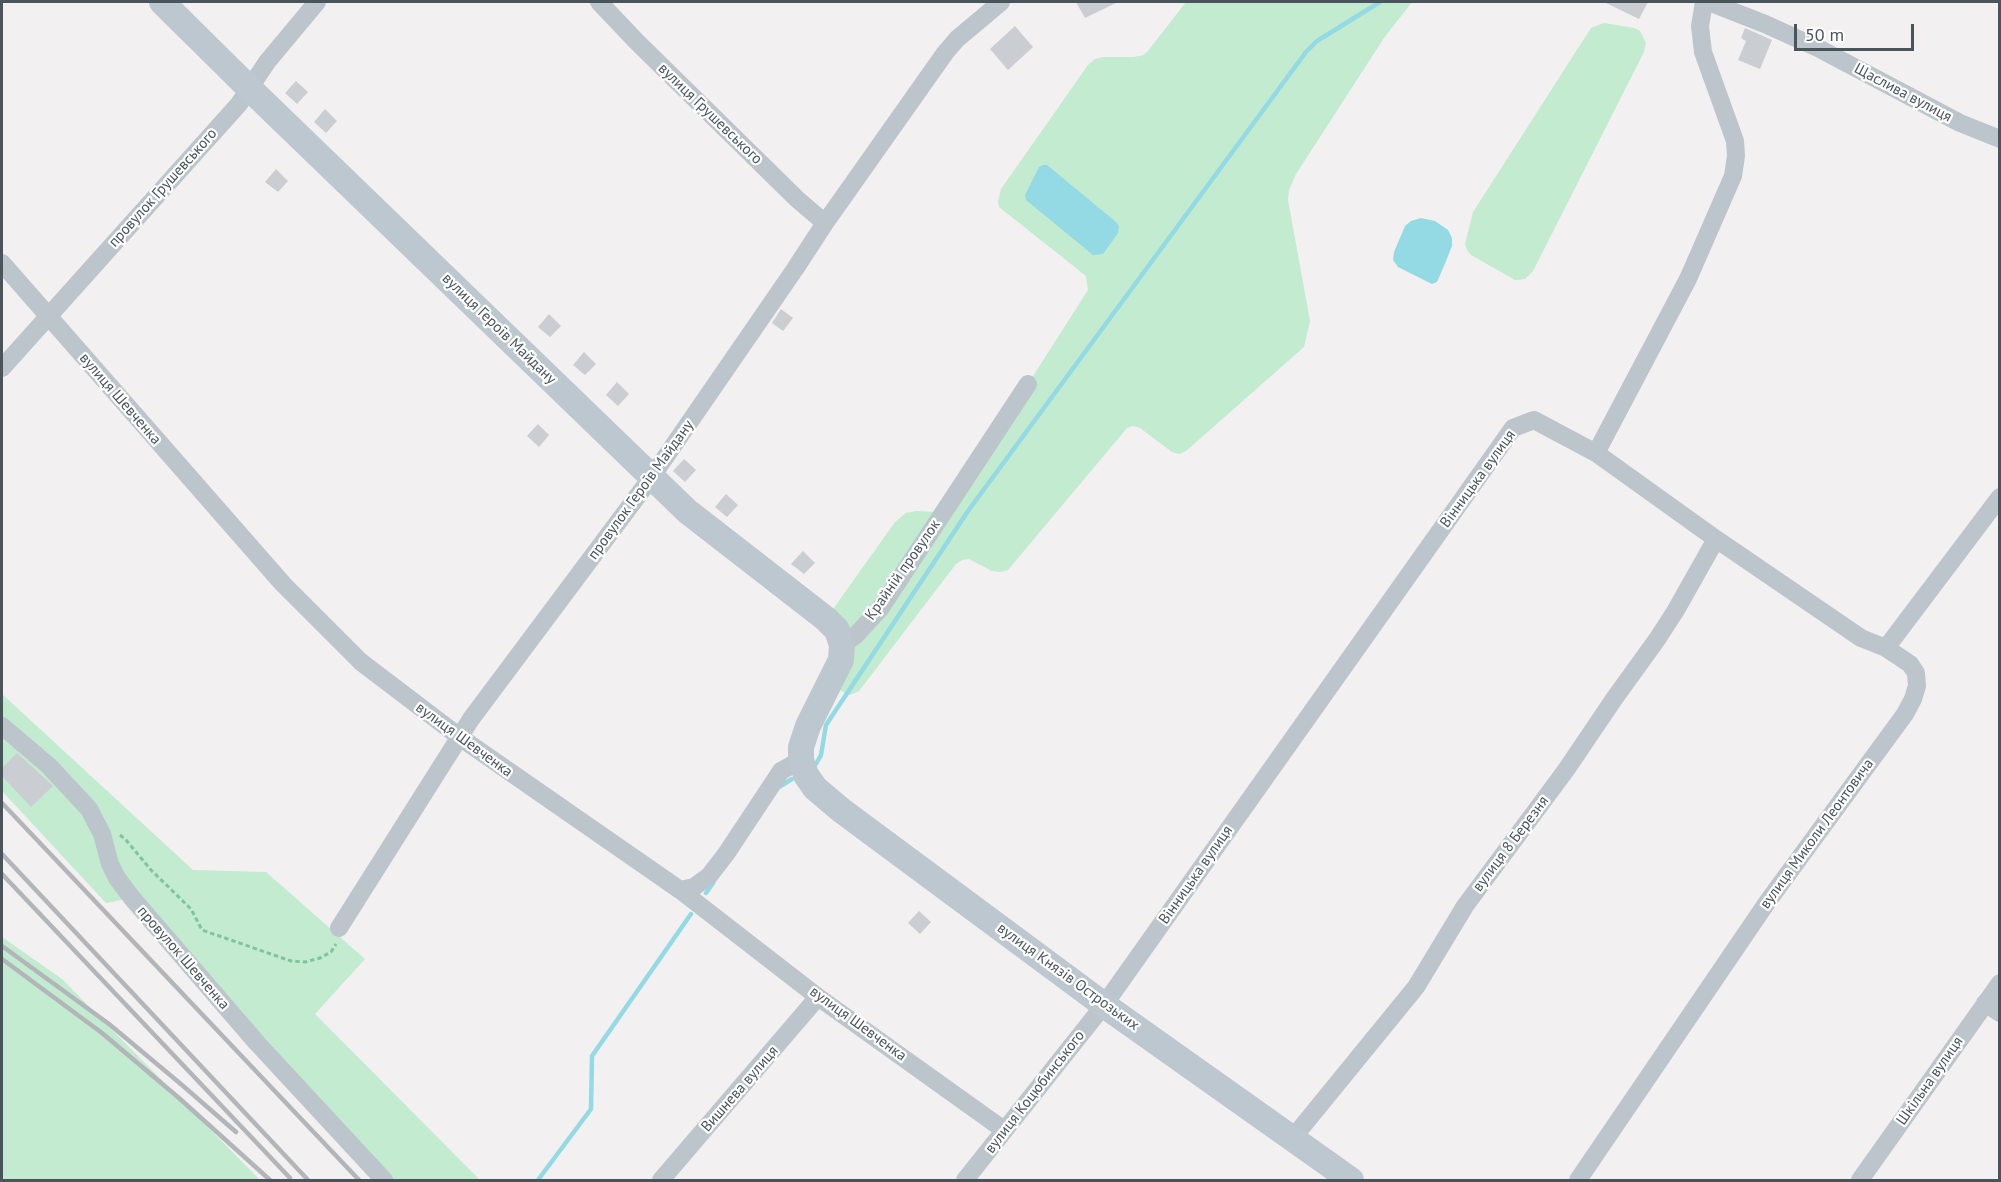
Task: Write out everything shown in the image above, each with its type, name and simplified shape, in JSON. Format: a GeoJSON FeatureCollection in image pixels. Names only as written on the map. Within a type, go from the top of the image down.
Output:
{"type":"FeatureCollection","features":[{"type":"Feature","properties":{"kind":"street","name":"вулиця Героїв Майдану"},"geometry":{"type":"LineString","coordinates":[[162,2],[651,478],[687,511],[826,619],[837,630],[842,645]]}},
{"type":"Feature","properties":{"kind":"street","name":"провулок Грушевського"},"geometry":{"type":"LineString","coordinates":[[2,368],[239,105],[267,62],[317,2]]}},
{"type":"Feature","properties":{"kind":"street","name":"вулиця Грушевського"},"geometry":{"type":"LineString","coordinates":[[598,2],[729,133],[825,223]]}},
{"type":"Feature","properties":{"kind":"street","name":"провулок Героїв Майдану"},"geometry":{"type":"LineString","coordinates":[[339,928],[471,719],[651,478],[825,223],[945,53],[957,39],[1002,2]]}},
{"type":"Feature","properties":{"kind":"street"},"geometry":{"type":"LineString","coordinates":[[1596,453],[1688,279],[1733,176],[1736,156],[1735,141],[1703,52],[1700,26],[1704,2]]}},
{"type":"Feature","properties":{"kind":"street","name":"Щаслива вулиця"},"geometry":{"type":"LineString","coordinates":[[1709,2],[1818,48],[1960,123],[2000,139]]}},
{"type":"Feature","properties":{"kind":"street","name":"вулиця Шевченка"},"geometry":{"type":"LineString","coordinates":[[2,263],[283,584],[362,662],[461,738],[680,890],[818,996],[1004,1130]]}},
{"type":"Feature","properties":{"kind":"street","name":"Крайній провулок"},"geometry":{"type":"LineString","coordinates":[[842,645],[856,635],[880,609],[1028,384]]}},
{"type":"Feature","properties":{"kind":"street","name":"Вінницька вулиця"},"geometry":{"type":"LineString","coordinates":[[1104,1005],[1513,428],[1534,420],[1596,453],[1716,539],[1861,638],[1886,648]]}},
{"type":"Feature","properties":{"kind":"street"},"geometry":{"type":"LineString","coordinates":[[1886,648],[2000,497]]}},
{"type":"Feature","properties":{"kind":"street","name":"вулиця 8 Березня"},"geometry":{"type":"LineString","coordinates":[[1292,1139],[1416,987],[1465,906],[1566,770],[1658,639],[1716,539]]}},
{"type":"Feature","properties":{"kind":"street"},"geometry":{"type":"LineString","coordinates":[[680,890],[694,887],[709,876],[781,771],[801,760],[804,736],[835,675],[841,660],[842,645]]}},
{"type":"Feature","properties":{"kind":"street","name":"вулиця Миколи Леонтовича"},"geometry":{"type":"LineString","coordinates":[[1578,1180],[1768,901],[1905,714],[1917,686],[1916,673],[1910,664],[1886,648]]}},
{"type":"Feature","properties":{"kind":"street","name":"провулок Шевченка"},"geometry":{"type":"LineString","coordinates":[[2,726],[49,766],[96,819],[110,864],[132,898],[257,1043],[384,1180]]}},
{"type":"Feature","properties":{"kind":"street","name":"вулиця Князів Острозьких"},"geometry":{"type":"LineString","coordinates":[[801,760],[810,781],[836,806],[1104,1005],[1350,1180]]}},
{"type":"Feature","properties":{"kind":"street","name":"Шкільна вулиця"},"geometry":{"type":"LineString","coordinates":[[1860,1180],[1992,1008],[2000,983]]}},
{"type":"Feature","properties":{"kind":"street","name":"Вишнева вулиця"},"geometry":{"type":"LineString","coordinates":[[661,1180],[818,996]]}},
{"type":"Feature","properties":{"kind":"street","name":"вулиця Коцюбинського"},"geometry":{"type":"LineString","coordinates":[[965,1180],[1104,1005]]}},
{"type":"Feature","properties":{"kind":"path"},"geometry":{"type":"LineString","coordinates":[[96,819],[126,840],[151,870],[191,909],[202,930],[281,958],[305,962],[331,952],[337,944],[339,928]]}},
{"type":"Feature","properties":{"kind":"green space"},"geometry":{"type":"Polygon","coordinates":[[[1186,2],[1412,2],[1384,38],[1296,174],[1289,190],[1288,200],[1310,321],[1304,347],[1186,451],[1179,454],[1172,452],[1140,428],[1133,426],[1127,428],[1008,570],[992,571],[969,559],[956,564],[859,691],[850,695],[845,693],[830,684],[835,675],[826,619],[895,522],[906,513],[936,512],[1028,384],[1088,290],[1086,276],[999,207],[1001,189],[1088,65],[1095,59],[1103,57],[1143,55],[1186,2]]]}},
{"type":"Feature","properties":{"kind":"green space"},"geometry":{"type":"Polygon","coordinates":[[[1604,23],[1640,31],[1646,43],[1644,52],[1533,271],[1525,279],[1515,280],[1471,255],[1467,250],[1465,244],[1473,212],[1591,28],[1604,23]]]}},
{"type":"Feature","properties":{"kind":"green space"},"geometry":{"type":"Polygon","coordinates":[[[2,694],[193,870],[266,872],[365,959],[315,1014],[480,1180],[384,1180],[132,898],[106,903],[2,791],[2,694]]]}},
{"type":"Feature","properties":{"kind":"green space"},"geometry":{"type":"Polygon","coordinates":[[[2,937],[62,979],[260,1180],[2,1180],[2,937]]]}},
{"type":"Feature","properties":{"kind":"water"},"geometry":{"type":"Polygon","coordinates":[[[1047,165],[1119,226],[1118,233],[1103,254],[1093,255],[1026,200],[1025,195],[1039,167],[1047,165]]]}},
{"type":"Feature","properties":{"kind":"water"},"geometry":{"type":"Polygon","coordinates":[[[1421,218],[1435,221],[1448,230],[1452,238],[1452,246],[1444,266],[1437,282],[1432,284],[1398,267],[1393,260],[1405,226],[1421,218]]]}},
{"type":"Feature","properties":{"kind":"building"},"geometry":{"type":"Polygon","coordinates":[[[1076,2],[1118,2],[1085,18],[1076,2]]]}},
{"type":"Feature","properties":{"kind":"building"},"geometry":{"type":"Polygon","coordinates":[[[1604,2],[1648,2],[1639,19],[1604,2]]]}},
{"type":"Feature","properties":{"kind":"building"},"geometry":{"type":"Polygon","coordinates":[[[1015,26],[1033,47],[1008,70],[990,49],[1015,26]]]}},
{"type":"Feature","properties":{"kind":"building"},"geometry":{"type":"Polygon","coordinates":[[[1745,28],[1772,40],[1760,69],[1738,60],[1746,41],[1741,38],[1745,28]]]}},
{"type":"Feature","properties":{"kind":"building"},"geometry":{"type":"Polygon","coordinates":[[[296,81],[308,92],[297,104],[285,93],[296,81]]]}},
{"type":"Feature","properties":{"kind":"building"},"geometry":{"type":"Polygon","coordinates":[[[325,109],[337,121],[326,133],[314,122],[325,109]]]}},
{"type":"Feature","properties":{"kind":"building"},"geometry":{"type":"Polygon","coordinates":[[[276,169],[288,181],[278,192],[265,182],[276,169]]]}},
{"type":"Feature","properties":{"kind":"building"},"geometry":{"type":"Polygon","coordinates":[[[781,309],[793,318],[783,331],[772,323],[781,309]]]}},
{"type":"Feature","properties":{"kind":"building"},"geometry":{"type":"Polygon","coordinates":[[[549,314],[561,326],[550,337],[538,327],[549,314]]]}},
{"type":"Feature","properties":{"kind":"building"},"geometry":{"type":"Polygon","coordinates":[[[584,352],[596,364],[585,375],[573,365],[584,352]]]}},
{"type":"Feature","properties":{"kind":"building"},"geometry":{"type":"Polygon","coordinates":[[[617,382],[629,394],[618,406],[606,395],[617,382]]]}},
{"type":"Feature","properties":{"kind":"building"},"geometry":{"type":"Polygon","coordinates":[[[538,424],[549,435],[539,447],[527,436],[538,424]]]}},
{"type":"Feature","properties":{"kind":"building"},"geometry":{"type":"Polygon","coordinates":[[[684,459],[696,470],[685,482],[673,471],[684,459]]]}},
{"type":"Feature","properties":{"kind":"building"},"geometry":{"type":"Polygon","coordinates":[[[726,494],[738,505],[727,517],[715,507],[726,494]]]}},
{"type":"Feature","properties":{"kind":"building"},"geometry":{"type":"Polygon","coordinates":[[[803,551],[815,563],[804,574],[791,564],[803,551]]]}},
{"type":"Feature","properties":{"kind":"building"},"geometry":{"type":"Polygon","coordinates":[[[17,753],[53,786],[31,807],[2,776],[2,768],[17,753]]]}},
{"type":"Feature","properties":{"kind":"building"},"geometry":{"type":"Polygon","coordinates":[[[919,911],[931,922],[920,934],[908,923],[919,911]]]}},
{"type":"Feature","properties":{"kind":"waterway"},"geometry":{"type":"LineString","coordinates":[[816,764],[821,755],[826,725],[968,511],[1306,52],[1317,41],[1380,2]]}},
{"type":"Feature","properties":{"kind":"waterway"},"geometry":{"type":"LineString","coordinates":[[779,787],[792,779]]}},
{"type":"Feature","properties":{"kind":"waterway"},"geometry":{"type":"LineString","coordinates":[[706,893],[713,883]]}},
{"type":"Feature","properties":{"kind":"waterway"},"geometry":{"type":"LineString","coordinates":[[538,1180],[591,1109],[592,1056],[691,914]]}},
{"type":"Feature","properties":{"kind":"railway"},"geometry":{"type":"LineString","coordinates":[[2,803],[359,1180]]}},
{"type":"Feature","properties":{"kind":"railway"},"geometry":{"type":"LineString","coordinates":[[2,854],[308,1180]]}},
{"type":"Feature","properties":{"kind":"railway"},"geometry":{"type":"LineString","coordinates":[[2,874],[290,1178]]}},
{"type":"Feature","properties":{"kind":"railway"},"geometry":{"type":"LineString","coordinates":[[2,946],[109,1024],[236,1132]]}},
{"type":"Feature","properties":{"kind":"railway"},"geometry":{"type":"LineString","coordinates":[[2,959],[102,1033],[270,1180]]}}]}
